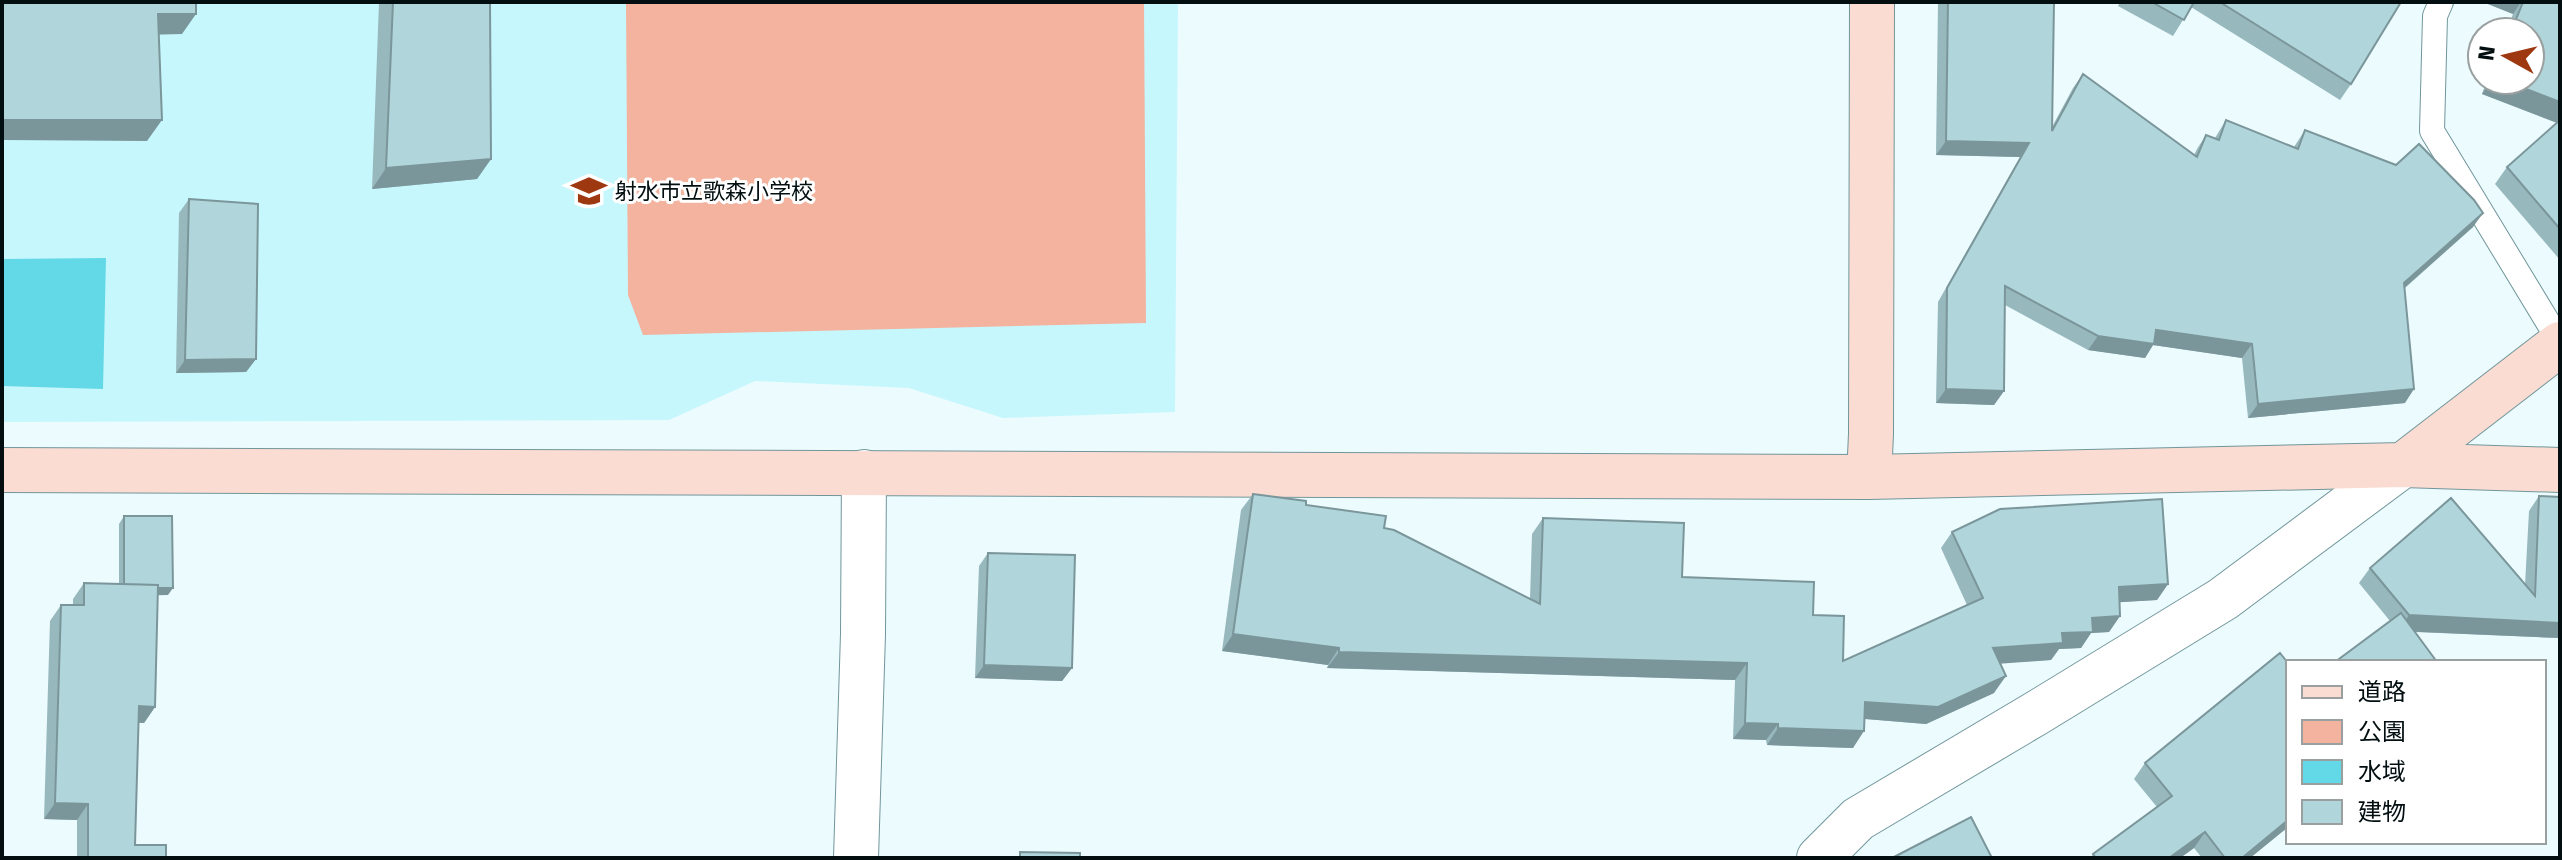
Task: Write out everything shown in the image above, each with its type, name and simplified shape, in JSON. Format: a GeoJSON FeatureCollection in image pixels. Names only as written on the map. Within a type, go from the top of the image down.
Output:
{"type":"FeatureCollection","features":[{"type":"Feature","properties":{"kind":"street"},"geometry":{"type":"LineString","coordinates":[[1869,477],[1872,2]]}},
{"type":"Feature","properties":{"kind":"street"},"geometry":{"type":"LineString","coordinates":[[1819,858],[1858,819],[2223,599],[2560,343]]}},
{"type":"Feature","properties":{"kind":"street"},"geometry":{"type":"LineString","coordinates":[[2,470],[1869,477],[2403,465],[2560,470]]}},
{"type":"Feature","properties":{"kind":"street"},"geometry":{"type":"LineString","coordinates":[[856,858],[864,472]]}},
{"type":"Feature","properties":{"kind":"lane"},"geometry":{"type":"LineString","coordinates":[[2441,2],[2435,16],[2432,131],[2560,343]]}},
{"type":"Feature","properties":{"kind":"shaded area","name":"射水市立歌森小学校"},"geometry":{"type":"Polygon","coordinates":[[[2,2],[1178,2],[1175,412],[1003,418],[909,388],[755,381],[669,420],[2,422],[2,2]]]}},
{"type":"Feature","properties":{"kind":"green space"},"geometry":{"type":"Polygon","coordinates":[[[626,2],[1144,2],[1146,323],[643,335],[628,295],[626,2]]]}},
{"type":"Feature","properties":{"kind":"water"},"geometry":{"type":"Polygon","coordinates":[[[106,258],[103,389],[2,386],[2,259],[106,258]]]}},
{"type":"Feature","properties":{"kind":"building"},"geometry":{"type":"Polygon","coordinates":[[[2,2],[196,2],[196,14],[158,14],[162,120],[2,120],[2,2]]]}},
{"type":"Feature","properties":{"kind":"building"},"geometry":{"type":"Polygon","coordinates":[[[393,2],[490,2],[491,159],[386,168],[393,2]]]}},
{"type":"Feature","properties":{"kind":"building"},"geometry":{"type":"Polygon","coordinates":[[[1948,2],[2054,2],[2052,131],[2083,74],[2197,157],[2206,135],[2219,140],[2226,120],[2298,149],[2305,130],[2396,165],[2419,144],[2483,213],[2404,283],[2414,389],[2258,404],[2252,344],[2156,330],[2154,344],[2098,336],[2005,286],[2004,391],[1946,389],[1947,288],[2029,143],[1946,141],[1948,2]]]}},
{"type":"Feature","properties":{"kind":"building"},"geometry":{"type":"Polygon","coordinates":[[[2152,2],[2194,2],[2184,20],[2152,2]]]}},
{"type":"Feature","properties":{"kind":"building"},"geometry":{"type":"Polygon","coordinates":[[[2220,2],[2401,2],[2351,84],[2220,2]]]}},
{"type":"Feature","properties":{"kind":"building"},"geometry":{"type":"Polygon","coordinates":[[[2523,2],[2560,2],[2560,102],[2544,96],[2546,16],[2517,16],[2523,2]]]}},
{"type":"Feature","properties":{"kind":"building"},"geometry":{"type":"Polygon","coordinates":[[[2560,120],[2560,229],[2507,167],[2560,120]]]}},
{"type":"Feature","properties":{"kind":"building"},"geometry":{"type":"Polygon","coordinates":[[[189,199],[258,204],[256,359],[185,360],[189,199]]]}},
{"type":"Feature","properties":{"kind":"building"},"geometry":{"type":"Polygon","coordinates":[[[1253,494],[1386,516],[1384,528],[1394,530],[1540,604],[1543,518],[1684,523],[1682,577],[1814,582],[1813,615],[1844,616],[1843,661],[1983,598],[1952,532],[2000,509],[2162,499],[2168,584],[2119,587],[2120,616],[2092,618],[2093,632],[2062,633],[2063,643],[1993,648],[2006,676],[1938,707],[1865,702],[1864,731],[1778,728],[1778,724],[1745,723],[1747,663],[1339,652],[1339,648],[1233,634],[1253,494]]]}},
{"type":"Feature","properties":{"kind":"building"},"geometry":{"type":"Polygon","coordinates":[[[2539,496],[2560,497],[2560,623],[2409,615],[2370,568],[2451,498],[2535,596],[2539,496]]]}},
{"type":"Feature","properties":{"kind":"building"},"geometry":{"type":"Polygon","coordinates":[[[124,516],[172,516],[173,588],[124,584],[124,516]]]}},
{"type":"Feature","properties":{"kind":"building"},"geometry":{"type":"Polygon","coordinates":[[[988,553],[1075,555],[1072,668],[984,665],[988,553]]]}},
{"type":"Feature","properties":{"kind":"building"},"geometry":{"type":"Polygon","coordinates":[[[84,583],[158,585],[155,707],[139,706],[135,845],[166,845],[166,858],[88,858],[88,804],[55,803],[61,605],[84,605],[84,583]]]}},
{"type":"Feature","properties":{"kind":"building"},"geometry":{"type":"Polygon","coordinates":[[[2401,613],[2436,660],[2338,660],[2401,613]]]}},
{"type":"Feature","properties":{"kind":"building"},"geometry":{"type":"Polygon","coordinates":[[[2280,653],[2286,660],[2286,822],[2242,858],[2225,858],[2205,832],[2169,858],[2096,858],[2093,854],[2172,796],[2145,763],[2280,653]]]}},
{"type":"Feature","properties":{"kind":"building"},"geometry":{"type":"Polygon","coordinates":[[[1971,817],[1992,858],[1892,858],[1971,817]]]}},
{"type":"Feature","properties":{"kind":"building"},"geometry":{"type":"Polygon","coordinates":[[[1020,852],[1080,853],[1080,858],[1020,858],[1020,852]]]}},
{"type":"Feature","properties":{"kind":"place","name":"射水市立歌森小学校"},"geometry":{"type":"Point","coordinates":[589,191]}}]}
